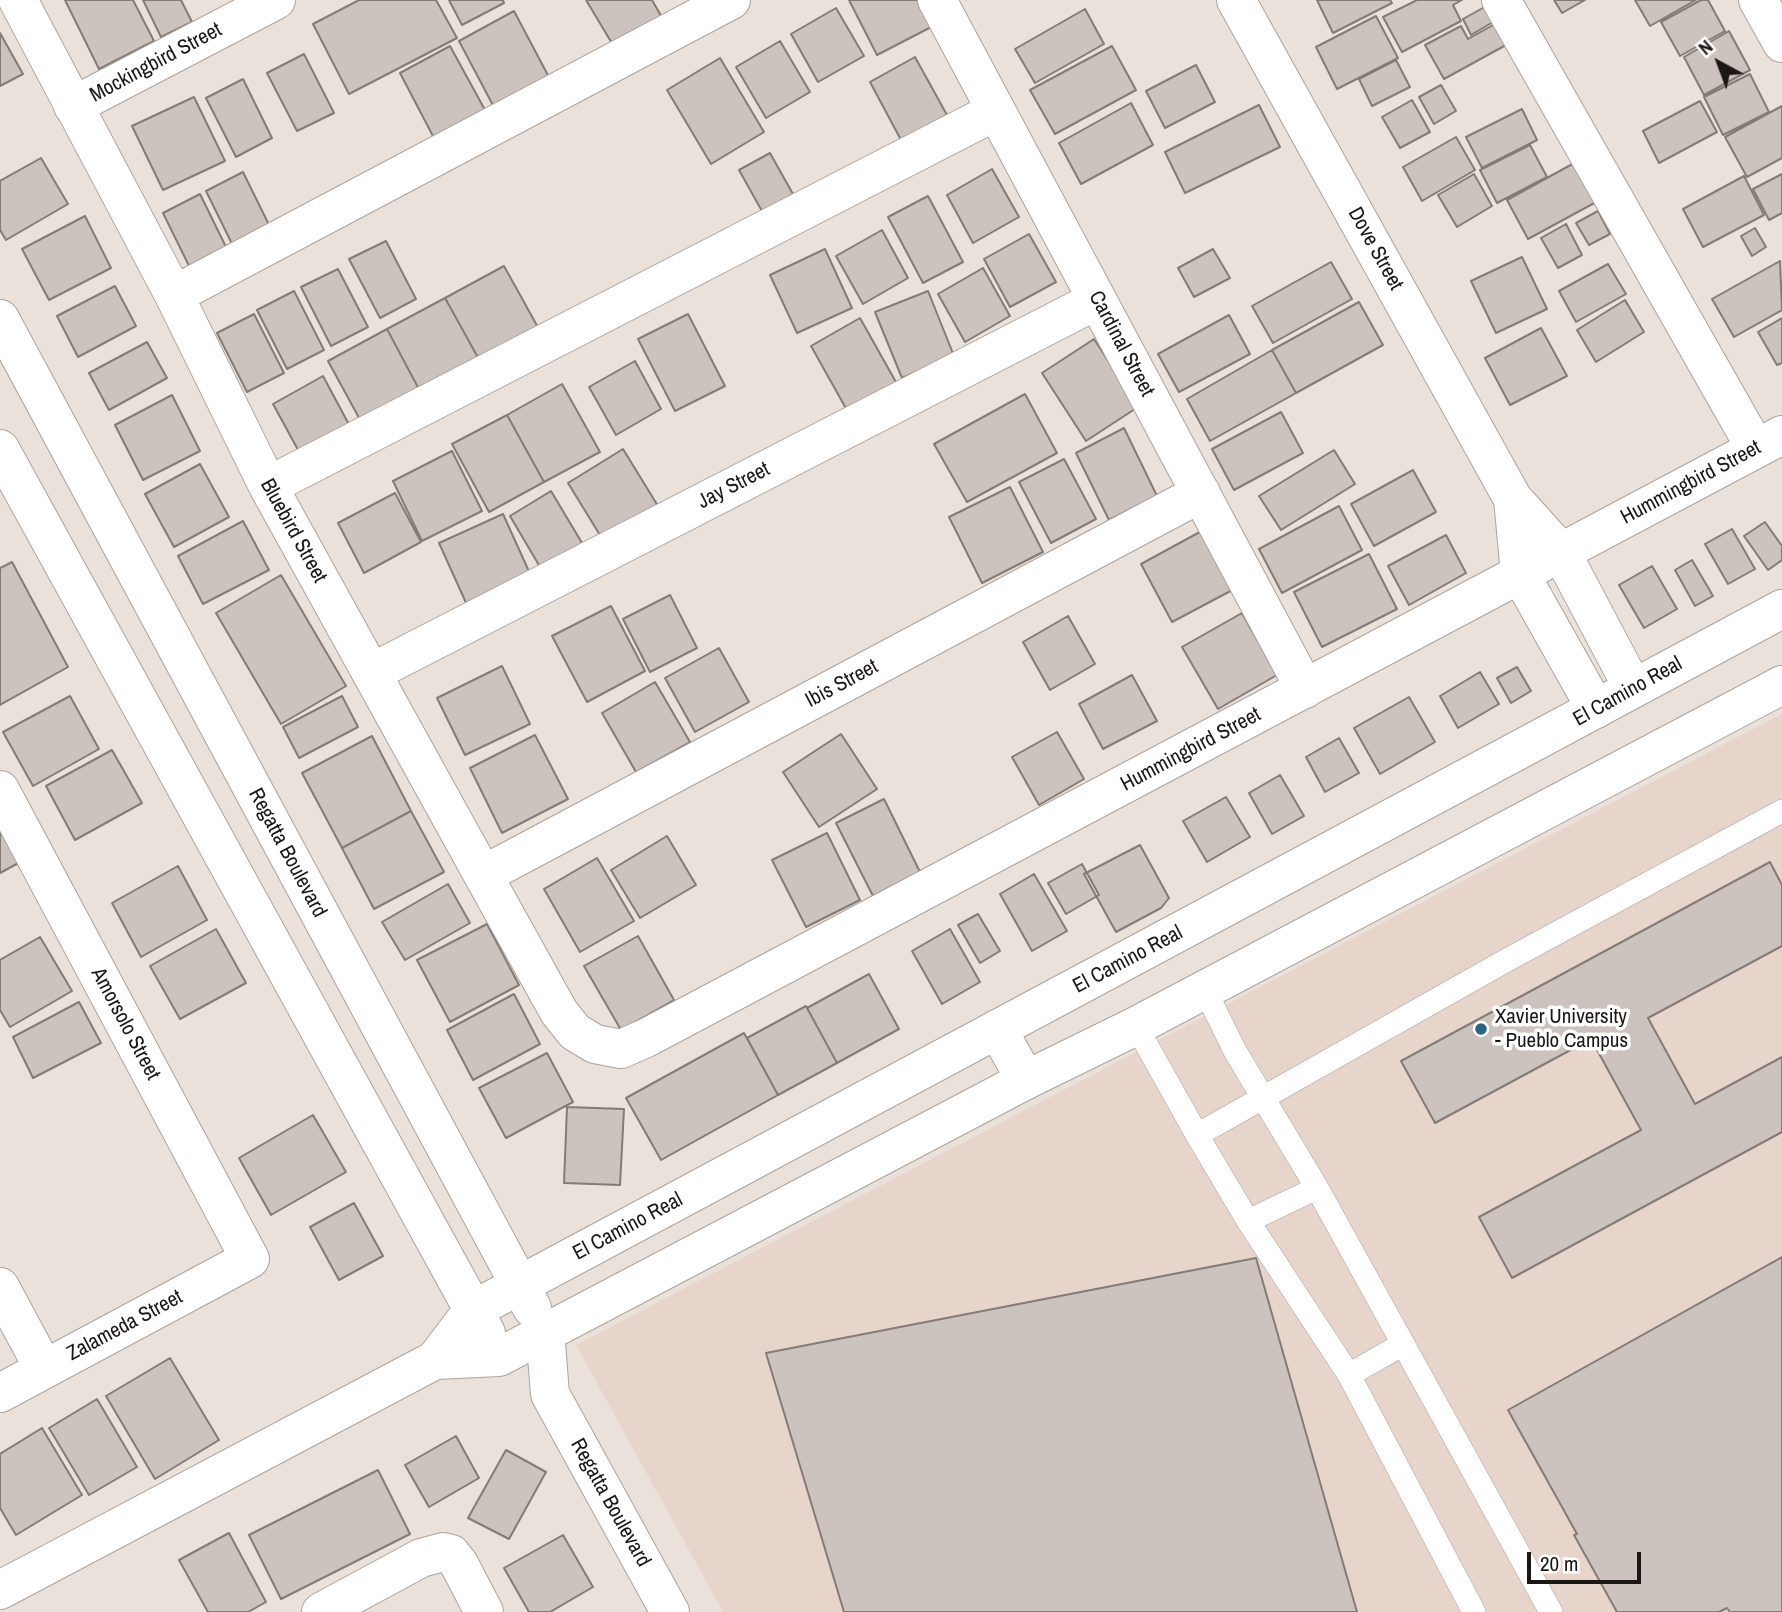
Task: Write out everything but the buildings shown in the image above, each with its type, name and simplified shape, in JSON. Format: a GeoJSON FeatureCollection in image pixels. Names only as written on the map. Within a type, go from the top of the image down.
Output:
{"type":"FeatureCollection","features":[{"type":"Feature","properties":{"kind":"street","name":"Bluebird Street"},"geometry":{"type":"LineString","coordinates":[[18,0],[174,295],[268,486],[371,673],[559,1012],[575,1032],[595,1044]]}},
{"type":"Feature","properties":{"kind":"street","name":"Mockingbird Street"},"geometry":{"type":"LineString","coordinates":[[73,106],[276,0]]}},
{"type":"Feature","properties":{"kind":"street"},"geometry":{"type":"LineString","coordinates":[[174,295],[731,0]]}},
{"type":"Feature","properties":{"kind":"street","name":"Cardinal Street"},"geometry":{"type":"LineString","coordinates":[[937,0],[1305,689]]}},
{"type":"Feature","properties":{"kind":"street","name":"Dove Street"},"geometry":{"type":"LineString","coordinates":[[1237,0],[1513,499],[1561,552],[1633,688]]}},
{"type":"Feature","properties":{"kind":"street"},"geometry":{"type":"LineString","coordinates":[[1501,0],[1769,442]]}},
{"type":"Feature","properties":{"kind":"street"},"geometry":{"type":"LineString","coordinates":[[1758,0],[1782,43]]}},
{"type":"Feature","properties":{"kind":"street"},"geometry":{"type":"LineString","coordinates":[[268,486],[996,111]]}},
{"type":"Feature","properties":{"kind":"street","name":"Jay Street"},"geometry":{"type":"LineString","coordinates":[[371,673],[1097,300]]}},
{"type":"Feature","properties":{"kind":"street","name":"Regatta Boulevard"},"geometry":{"type":"LineString","coordinates":[[1,324],[545,1331],[551,1394],[670,1612]]}},
{"type":"Feature","properties":{"kind":"street","name":"Hummingbird Street"},"geometry":{"type":"LineString","coordinates":[[595,1044],[621,1049],[646,1038],[1769,442]]}},
{"type":"Feature","properties":{"kind":"street","name":"Regatta Boulevard"},"geometry":{"type":"LineString","coordinates":[[0,449],[499,1357],[551,1394]]}},
{"type":"Feature","properties":{"kind":"street","name":"Ibis Street"},"geometry":{"type":"LineString","coordinates":[[483,875],[1201,493]]}},
{"type":"Feature","properties":{"kind":"street","name":"Dove Street"},"geometry":{"type":"LineString","coordinates":[[1513,499],[1520,574],[1596,709]]}},
{"type":"Feature","properties":{"kind":"street","name":"El Camino Real"},"geometry":{"type":"LineString","coordinates":[[473,1310],[1782,608]]}},
{"type":"Feature","properties":{"kind":"street"},"geometry":{"type":"LineString","coordinates":[[435,1360],[499,1357],[1026,1080],[1205,990],[1782,685]]}},
{"type":"Feature","properties":{"kind":"street","name":"Amorsolo Street"},"geometry":{"type":"LineString","coordinates":[[0,790],[250,1259]]}},
{"type":"Feature","properties":{"kind":"street"},"geometry":{"type":"LineString","coordinates":[[997,1029],[1026,1080]]}},
{"type":"Feature","properties":{"kind":"street","name":"Zalameda Street"},"geometry":{"type":"LineString","coordinates":[[0,1392],[250,1259]]}},
{"type":"Feature","properties":{"kind":"street"},"geometry":{"type":"LineString","coordinates":[[0,1287],[44,1369]]}},
{"type":"Feature","properties":{"kind":"street"},"geometry":{"type":"LineString","coordinates":[[0,1590],[435,1360],[473,1310]]}},
{"type":"Feature","properties":{"kind":"street"},"geometry":{"type":"LineString","coordinates":[[321,1612],[421,1558],[443,1552],[451,1554],[459,1564],[484,1612]]}},
{"type":"Feature","properties":{"kind":"lane"},"geometry":{"type":"LineString","coordinates":[[1196,1135],[1507,960],[1782,811]]}},
{"type":"Feature","properties":{"kind":"lane"},"geometry":{"type":"LineString","coordinates":[[1205,990],[1235,1051],[1317,1188],[1551,1612]]}},
{"type":"Feature","properties":{"kind":"lane"},"geometry":{"type":"LineString","coordinates":[[1136,1026],[1196,1135],[1248,1221],[1349,1375],[1474,1612]]}},
{"type":"Feature","properties":{"kind":"lane"},"geometry":{"type":"LineString","coordinates":[[1248,1221],[1317,1188]]}},
{"type":"Feature","properties":{"kind":"lane"},"geometry":{"type":"LineString","coordinates":[[1349,1375],[1403,1344]]}},
{"type":"Feature","properties":{"kind":"shaded area","name":"Xavier University - Pueblo Campus"},"geometry":{"type":"Polygon","coordinates":[[[1782,714],[1782,1612],[723,1612],[576,1345],[1782,714]]]}},
{"type":"Feature","properties":{"kind":"place","name":"Xavier University - Pueblo Campus"},"geometry":{"type":"Point","coordinates":[1481,1029]}}]}
